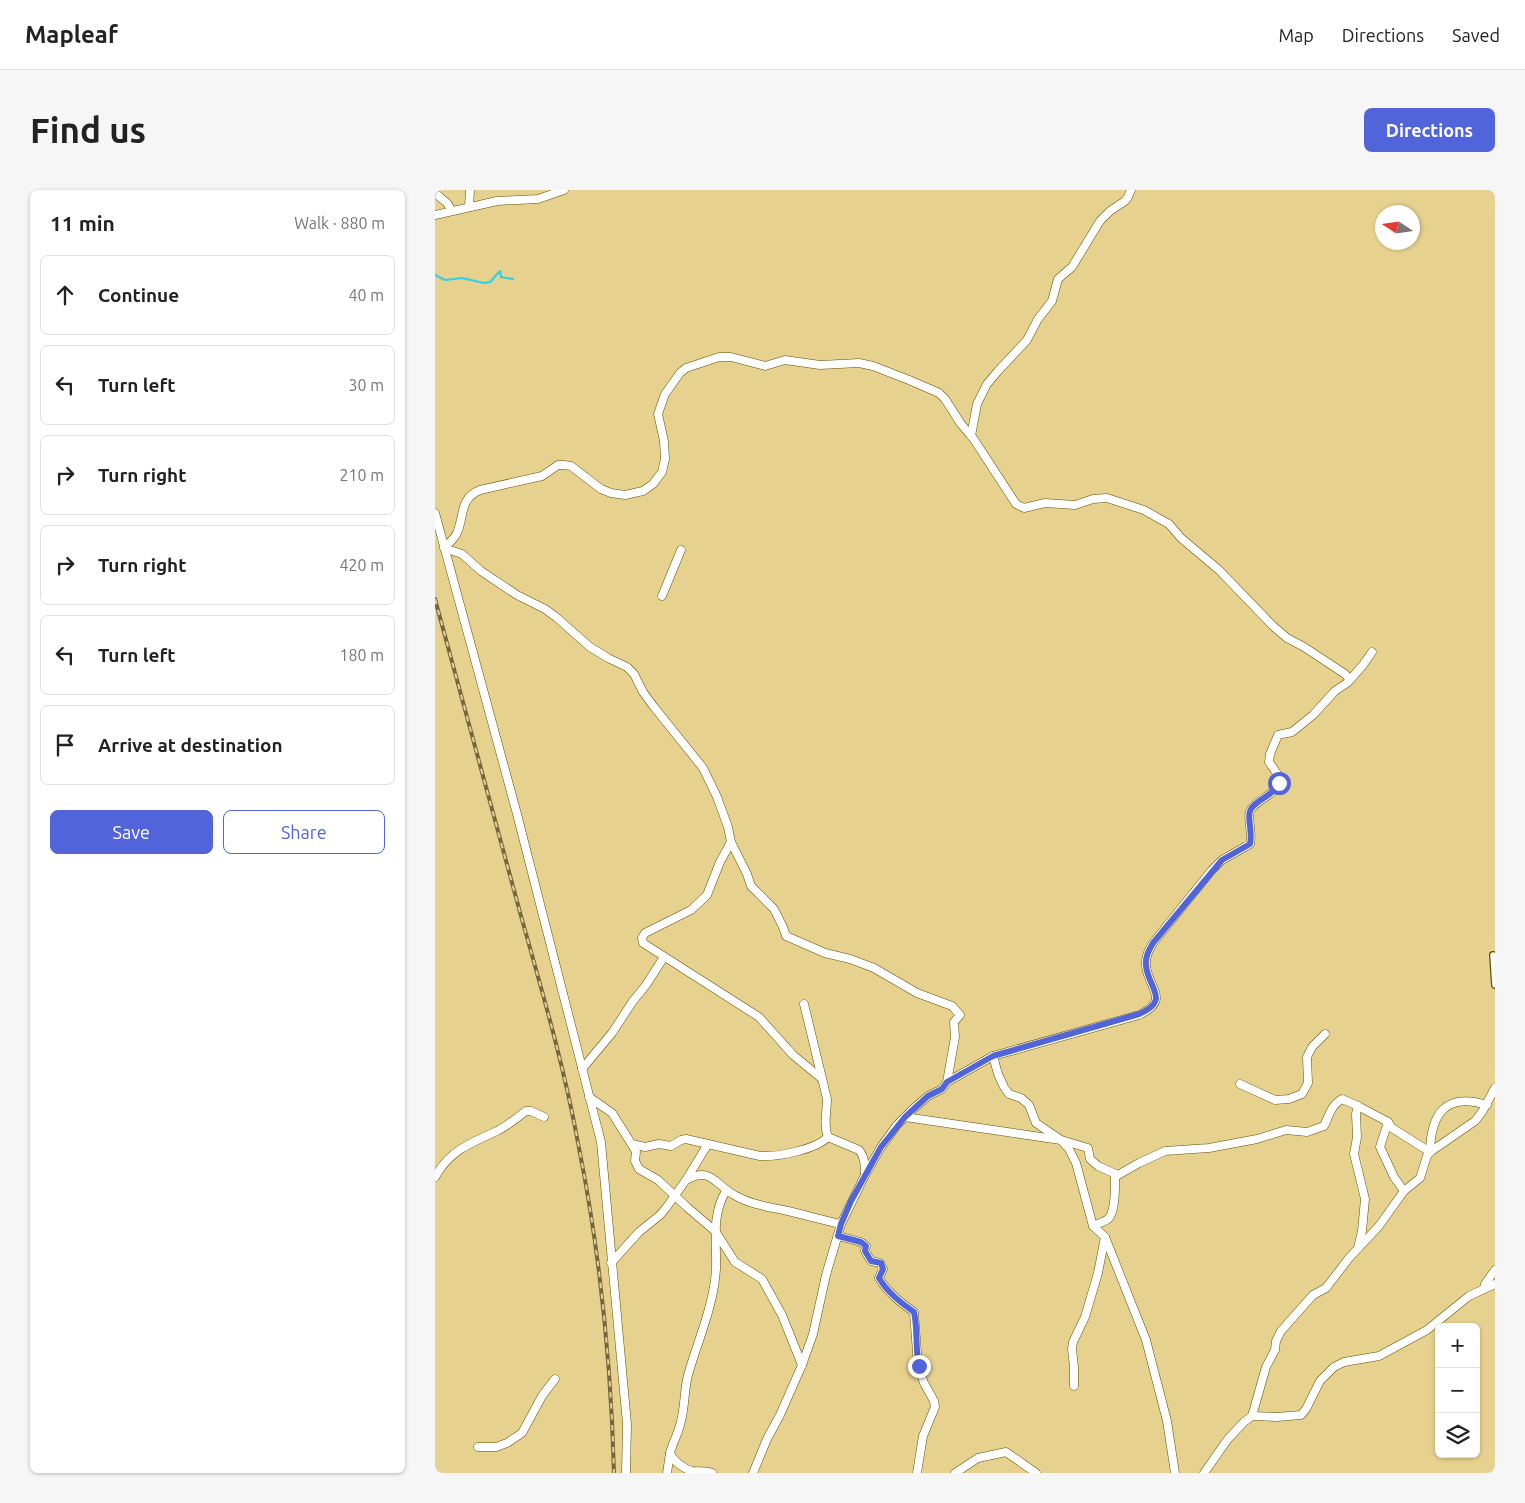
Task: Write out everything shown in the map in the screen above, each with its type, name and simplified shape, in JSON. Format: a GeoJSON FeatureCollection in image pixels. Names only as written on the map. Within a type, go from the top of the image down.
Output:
{"type":"FeatureCollection","features":[{"type":"Feature","properties":{"kind":"street"},"geometry":{"type":"LineString","coordinates":[[469,207],[470,190]]}},
{"type":"Feature","properties":{"kind":"street"},"geometry":{"type":"LineString","coordinates":[[435,215],[497,201],[537,199],[564,190]]}},
{"type":"Feature","properties":{"kind":"street"},"geometry":{"type":"LineString","coordinates":[[971,436],[977,404],[987,384],[1027,340],[1038,319],[1054,297],[1058,279],[1072,267],[1100,221],[1110,211],[1125,201],[1129,197],[1131,190]]}},
{"type":"Feature","properties":{"kind":"street"},"geometry":{"type":"LineString","coordinates":[[435,193],[447,203],[452,211]]}},
{"type":"Feature","properties":{"kind":"street"},"geometry":{"type":"LineString","coordinates":[[444,548],[456,535],[467,498],[473,493],[542,476],[558,465],[571,466],[601,489],[611,493],[633,494],[643,491],[653,484],[662,472],[665,459],[664,441],[658,414],[665,394],[680,373],[686,368],[719,357],[731,357],[765,366],[785,360],[820,365],[859,363],[873,366],[939,393],[971,436],[1018,506],[1029,507],[1045,503],[1075,505],[1093,499],[1107,498],[1144,510],[1169,524],[1181,538],[1219,570],[1273,626],[1287,638],[1347,676],[1349,681]]}},
{"type":"Feature","properties":{"kind":"street"},"geometry":{"type":"LineString","coordinates":[[435,513],[517,814],[601,1142],[627,1424],[626,1473]]}},
{"type":"Feature","properties":{"kind":"street"},"geometry":{"type":"LineString","coordinates":[[444,548],[462,554],[481,571],[517,595],[545,609],[590,647],[627,667],[634,674],[643,692],[654,707],[703,768],[717,797],[728,826],[731,842],[751,886],[774,909],[786,936],[825,953],[874,968],[917,993],[952,1006],[960,1015],[954,1022],[955,1037],[947,1082]]}},
{"type":"Feature","properties":{"kind":"street"},"geometry":{"type":"LineString","coordinates":[[662,596],[681,550]]}},
{"type":"Feature","properties":{"kind":"street"},"geometry":{"type":"LineString","coordinates":[[753,1473],[767,1439],[780,1416],[813,1334],[826,1275],[841,1224],[881,1147],[905,1117],[928,1096],[942,1089],[947,1082],[993,1056],[1139,1014],[1153,1006],[1156,997],[1155,988],[1146,966],[1147,956],[1153,943],[1212,870],[1222,860],[1250,844],[1252,838],[1250,812],[1279,783],[1277,776],[1269,765],[1269,759],[1278,735],[1292,732],[1313,715],[1335,691],[1349,681],[1372,652]]}},
{"type":"Feature","properties":{"kind":"street"},"geometry":{"type":"LineString","coordinates":[[731,842],[720,862],[707,895],[691,910],[645,933],[642,938],[643,943],[759,1017],[793,1055],[821,1078]]}},
{"type":"Feature","properties":{"kind":"street"},"geometry":{"type":"LineString","coordinates":[[1493,955],[1495,985]]}},
{"type":"Feature","properties":{"kind":"street"},"geometry":{"type":"LineString","coordinates":[[582,1069],[612,1033],[664,957]]}},
{"type":"Feature","properties":{"kind":"street"},"geometry":{"type":"LineString","coordinates":[[804,1004],[827,1099],[825,1130],[828,1137],[859,1150],[863,1154],[865,1175]]}},
{"type":"Feature","properties":{"kind":"street"},"geometry":{"type":"LineString","coordinates":[[1240,1084],[1275,1100],[1302,1094],[1308,1082],[1307,1057],[1312,1046],[1325,1034]]}},
{"type":"Feature","properties":{"kind":"street"},"geometry":{"type":"LineString","coordinates":[[993,1056],[998,1074],[1009,1094],[1021,1098],[1029,1105],[1035,1123],[1061,1140],[1069,1149],[1076,1163],[1093,1226],[1105,1236],[1146,1340],[1165,1411],[1175,1473]]}},
{"type":"Feature","properties":{"kind":"street"},"geometry":{"type":"LineString","coordinates":[[1204,1473],[1228,1439],[1252,1416],[1266,1367],[1275,1350],[1276,1341],[1281,1331],[1313,1295],[1326,1288],[1337,1272],[1379,1226],[1404,1191],[1420,1178],[1430,1152],[1455,1134],[1469,1127],[1479,1117],[1495,1088]]}},
{"type":"Feature","properties":{"kind":"street"},"geometry":{"type":"LineString","coordinates":[[589,1097],[612,1113],[635,1150],[635,1161],[639,1169],[659,1180],[674,1196],[715,1231],[735,1262],[762,1279],[781,1315],[802,1365]]}},
{"type":"Feature","properties":{"kind":"street"},"geometry":{"type":"LineString","coordinates":[[1115,1175],[1165,1151],[1209,1148],[1257,1139],[1286,1130],[1310,1132],[1324,1126],[1329,1112],[1342,1099],[1388,1122],[1392,1128],[1430,1152]]}},
{"type":"Feature","properties":{"kind":"street"},"geometry":{"type":"LineString","coordinates":[[1430,1152],[1433,1130],[1439,1112],[1444,1107],[1468,1100],[1487,1105]]}},
{"type":"Feature","properties":{"kind":"street"},"geometry":{"type":"LineString","coordinates":[[1358,1106],[1356,1114],[1357,1137],[1354,1154],[1365,1199],[1362,1231],[1358,1248]]}},
{"type":"Feature","properties":{"kind":"street"},"geometry":{"type":"LineString","coordinates":[[435,1177],[453,1154],[498,1130],[526,1111],[531,1111],[544,1117]]}},
{"type":"Feature","properties":{"kind":"street"},"geometry":{"type":"LineString","coordinates":[[905,1117],[1061,1140],[1088,1148],[1090,1159],[1098,1166],[1110,1170],[1115,1175],[1113,1205],[1110,1217],[1093,1226]]}},
{"type":"Feature","properties":{"kind":"street"},"geometry":{"type":"LineString","coordinates":[[1388,1122],[1380,1147],[1393,1177],[1404,1191]]}},
{"type":"Feature","properties":{"kind":"street"},"geometry":{"type":"LineString","coordinates":[[632,1144],[671,1146],[687,1139],[760,1156],[770,1156],[809,1147],[828,1137]]}},
{"type":"Feature","properties":{"kind":"street"},"geometry":{"type":"LineString","coordinates":[[611,1263],[639,1232],[660,1215],[686,1180],[708,1144]]}},
{"type":"Feature","properties":{"kind":"street"},"geometry":{"type":"LineString","coordinates":[[686,1180],[703,1174],[714,1179],[726,1191],[756,1204],[841,1224]]}},
{"type":"Feature","properties":{"kind":"street"},"geometry":{"type":"LineString","coordinates":[[667,1473],[670,1453],[681,1421],[688,1377],[707,1316],[715,1280],[715,1231],[719,1205],[726,1191]]}},
{"type":"Feature","properties":{"kind":"street"},"geometry":{"type":"LineString","coordinates":[[838,1236],[861,1242],[866,1246],[865,1251],[871,1261],[881,1263],[883,1269],[879,1278],[884,1287],[894,1298],[914,1312],[917,1332],[917,1358],[925,1383],[935,1401],[935,1406],[923,1436],[917,1473]]}},
{"type":"Feature","properties":{"kind":"street"},"geometry":{"type":"LineString","coordinates":[[1074,1386],[1073,1342],[1085,1317],[1098,1273],[1105,1236]]}},
{"type":"Feature","properties":{"kind":"street"},"geometry":{"type":"LineString","coordinates":[[1484,1288],[1495,1270]]}},
{"type":"Feature","properties":{"kind":"street"},"geometry":{"type":"LineString","coordinates":[[1252,1416],[1277,1417],[1301,1415],[1320,1381],[1334,1367],[1351,1360],[1379,1356],[1427,1330],[1469,1296],[1495,1284]]}},
{"type":"Feature","properties":{"kind":"street"},"geometry":{"type":"LineString","coordinates":[[478,1448],[507,1443],[522,1433],[542,1396],[555,1379]]}},
{"type":"Feature","properties":{"kind":"street"},"geometry":{"type":"LineString","coordinates":[[955,1473],[978,1458],[1006,1452],[1035,1473]]}},
{"type":"Feature","properties":{"kind":"street"},"geometry":{"type":"LineString","coordinates":[[670,1453],[676,1461],[691,1471],[707,1471],[712,1473]]}},
{"type":"Feature","properties":{"kind":"waterway"},"geometry":{"type":"LineString","coordinates":[[435,275],[445,280],[462,278],[484,283],[490,282],[500,271],[501,277],[513,279]]}},
{"type":"Feature","properties":{"kind":"railway"},"geometry":{"type":"LineString","coordinates":[[435,599],[552,1029],[572,1114],[586,1184],[603,1307],[614,1473]]}},
{"type":"Feature","properties":{"kind":"route"},"geometry":{"type":"LineString","coordinates":[[919,1366],[914,1312],[894,1298],[884,1287],[879,1278],[883,1269],[881,1263],[871,1261],[865,1251],[866,1246],[861,1242],[838,1236],[851,1201],[881,1147],[897,1125],[928,1096],[942,1089],[947,1082],[993,1056],[1139,1014],[1153,1006],[1156,997],[1155,988],[1146,966],[1147,956],[1153,943],[1212,870],[1235,851],[1250,844],[1252,838],[1250,812],[1279,783]]}}]}
